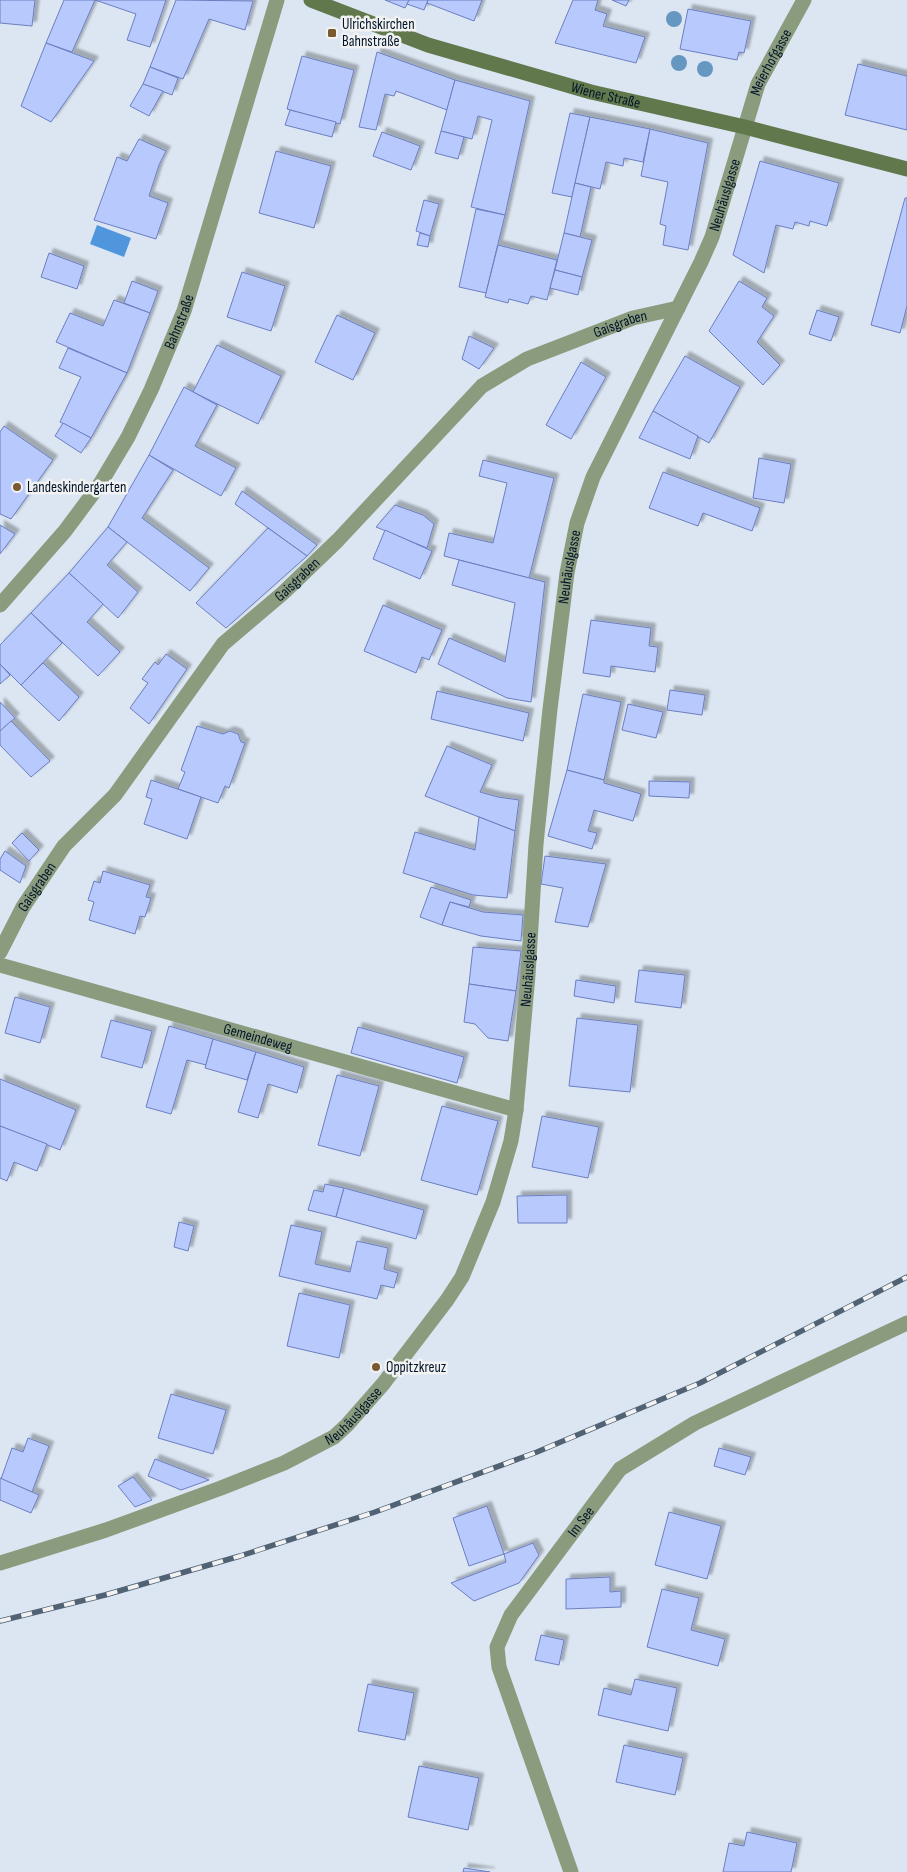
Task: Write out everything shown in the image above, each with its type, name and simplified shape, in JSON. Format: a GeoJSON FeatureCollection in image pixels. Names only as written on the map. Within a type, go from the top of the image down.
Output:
{"type":"FeatureCollection","features":[{"type":"Feature","properties":{"kind":"street","name":"Bahnstraße"},"geometry":{"type":"LineString","coordinates":[[0,605],[66,531],[100,484],[128,437],[151,390],[184,311],[277,0]]}},
{"type":"Feature","properties":{"kind":"street","name":"Wiener Straße"},"geometry":{"type":"LineString","coordinates":[[311,0],[428,45],[592,92],[745,127],[907,170]]}},
{"type":"Feature","properties":{"kind":"street","name":"Meierhofgasse"},"geometry":{"type":"LineString","coordinates":[[745,127],[758,84],[804,0]]}},
{"type":"Feature","properties":{"kind":"street","name":"Neuhäuslgasse"},"geometry":{"type":"LineString","coordinates":[[0,1563],[106,1530],[221,1488],[284,1463],[334,1437],[384,1384],[448,1300],[462,1277],[493,1202],[511,1141],[516,1110],[528,975],[536,844],[550,709],[567,573],[577,523],[593,477],[712,237],[745,127]]}},
{"type":"Feature","properties":{"kind":"street","name":"Gaisgraben"},"geometry":{"type":"LineString","coordinates":[[0,952],[23,907],[64,846],[114,795],[223,644],[283,593],[338,540],[482,386],[527,359],[633,318],[678,308]]}},
{"type":"Feature","properties":{"kind":"street","name":"Gemeindeweg"},"geometry":{"type":"LineString","coordinates":[[0,965],[516,1110]]}},
{"type":"Feature","properties":{"kind":"street","name":"Im See"},"geometry":{"type":"LineString","coordinates":[[571,1872],[499,1667],[498,1647],[511,1615],[620,1470],[696,1423],[907,1323]]}},
{"type":"Feature","properties":{"kind":"water"},"geometry":{"type":"Polygon","coordinates":[[[97,225],[131,238],[124,257],[90,244],[97,225]]]}},
{"type":"Feature","properties":{"kind":"building"},"geometry":{"type":"Polygon","coordinates":[[[0,0],[35,0],[32,26],[0,23],[0,0]]]}},
{"type":"Feature","properties":{"kind":"building"},"geometry":{"type":"Polygon","coordinates":[[[64,0],[95,0],[72,52],[46,43],[64,0]]]}},
{"type":"Feature","properties":{"kind":"building"},"geometry":{"type":"Polygon","coordinates":[[[95,0],[166,0],[150,47],[127,40],[136,14],[95,0]]]}},
{"type":"Feature","properties":{"kind":"building"},"geometry":{"type":"Polygon","coordinates":[[[176,0],[253,1],[245,30],[209,19],[183,79],[150,67],[176,0]]]}},
{"type":"Feature","properties":{"kind":"building"},"geometry":{"type":"Polygon","coordinates":[[[385,0],[409,0],[405,8],[385,0]]]}},
{"type":"Feature","properties":{"kind":"building"},"geometry":{"type":"Polygon","coordinates":[[[409,0],[428,0],[424,10],[407,4],[409,0]]]}},
{"type":"Feature","properties":{"kind":"building"},"geometry":{"type":"Polygon","coordinates":[[[428,0],[482,0],[474,21],[427,3],[428,0]]]}},
{"type":"Feature","properties":{"kind":"building"},"geometry":{"type":"Polygon","coordinates":[[[573,0],[598,0],[595,10],[607,14],[603,26],[645,37],[636,63],[555,43],[573,0]]]}},
{"type":"Feature","properties":{"kind":"building"},"geometry":{"type":"Polygon","coordinates":[[[612,0],[629,0],[626,6],[612,0]]]}},
{"type":"Feature","properties":{"kind":"building"},"geometry":{"type":"Polygon","coordinates":[[[688,9],[751,21],[744,53],[739,52],[737,60],[680,49],[688,9]]]}},
{"type":"Feature","properties":{"kind":"building"},"geometry":{"type":"Polygon","coordinates":[[[46,43],[94,61],[51,122],[21,106],[46,43]]]}},
{"type":"Feature","properties":{"kind":"building"},"geometry":{"type":"Polygon","coordinates":[[[377,52],[455,80],[447,110],[396,91],[394,96],[385,94],[376,130],[359,127],[377,52]]]}},
{"type":"Feature","properties":{"kind":"building"},"geometry":{"type":"Polygon","coordinates":[[[302,56],[354,70],[340,124],[287,109],[302,56]]]}},
{"type":"Feature","properties":{"kind":"building"},"geometry":{"type":"Polygon","coordinates":[[[858,64],[907,76],[907,130],[845,115],[858,64]]]}},
{"type":"Feature","properties":{"kind":"building"},"geometry":{"type":"Polygon","coordinates":[[[150,67],[178,78],[172,95],[143,84],[150,67]]]}},
{"type":"Feature","properties":{"kind":"building"},"geometry":{"type":"Polygon","coordinates":[[[455,80],[530,101],[505,215],[471,207],[492,120],[478,116],[472,139],[441,131],[455,80]]]}},
{"type":"Feature","properties":{"kind":"building"},"geometry":{"type":"Polygon","coordinates":[[[143,84],[163,91],[149,116],[130,106],[143,84]]]}},
{"type":"Feature","properties":{"kind":"building"},"geometry":{"type":"Polygon","coordinates":[[[290,110],[336,122],[332,137],[285,125],[290,110]]]}},
{"type":"Feature","properties":{"kind":"building"},"geometry":{"type":"Polygon","coordinates":[[[570,113],[590,117],[572,197],[552,193],[570,113]]]}},
{"type":"Feature","properties":{"kind":"building"},"geometry":{"type":"Polygon","coordinates":[[[590,117],[650,129],[643,162],[624,158],[623,166],[606,162],[600,189],[575,183],[590,117]]]}},
{"type":"Feature","properties":{"kind":"building"},"geometry":{"type":"Polygon","coordinates":[[[650,129],[708,143],[688,250],[663,245],[666,226],[660,224],[668,182],[641,176],[650,129]]]}},
{"type":"Feature","properties":{"kind":"building"},"geometry":{"type":"Polygon","coordinates":[[[441,131],[464,137],[458,159],[435,153],[441,131]]]}},
{"type":"Feature","properties":{"kind":"building"},"geometry":{"type":"Polygon","coordinates":[[[382,132],[420,146],[411,170],[373,156],[382,132]]]}},
{"type":"Feature","properties":{"kind":"building"},"geometry":{"type":"Polygon","coordinates":[[[139,139],[166,151],[159,165],[149,196],[168,203],[156,239],[94,220],[117,157],[127,161],[139,139]]]}},
{"type":"Feature","properties":{"kind":"building"},"geometry":{"type":"Polygon","coordinates":[[[276,151],[331,166],[314,228],[259,213],[276,151]]]}},
{"type":"Feature","properties":{"kind":"building"},"geometry":{"type":"Polygon","coordinates":[[[760,161],[839,183],[827,226],[810,221],[809,226],[795,222],[793,229],[776,225],[764,273],[733,255],[760,161]]]}},
{"type":"Feature","properties":{"kind":"building"},"geometry":{"type":"Polygon","coordinates":[[[575,183],[591,187],[580,237],[564,233],[575,183]]]}},
{"type":"Feature","properties":{"kind":"building"},"geometry":{"type":"Polygon","coordinates":[[[905,198],[907,198],[907,306],[900,333],[871,325],[905,198]]]}},
{"type":"Feature","properties":{"kind":"building"},"geometry":{"type":"Polygon","coordinates":[[[424,200],[439,204],[430,236],[416,231],[424,200]]]}},
{"type":"Feature","properties":{"kind":"building"},"geometry":{"type":"Polygon","coordinates":[[[476,209],[505,215],[486,293],[459,287],[476,209]]]}},
{"type":"Feature","properties":{"kind":"building"},"geometry":{"type":"Polygon","coordinates":[[[420,233],[430,236],[428,247],[417,245],[420,233]]]}},
{"type":"Feature","properties":{"kind":"building"},"geometry":{"type":"Polygon","coordinates":[[[564,233],[592,240],[582,277],[555,270],[564,233]]]}},
{"type":"Feature","properties":{"kind":"building"},"geometry":{"type":"Polygon","coordinates":[[[498,245],[557,260],[547,300],[531,296],[528,304],[509,299],[508,303],[485,297],[498,245]]]}},
{"type":"Feature","properties":{"kind":"building"},"geometry":{"type":"Polygon","coordinates":[[[49,253],[84,266],[77,289],[41,277],[49,253]]]}},
{"type":"Feature","properties":{"kind":"building"},"geometry":{"type":"Polygon","coordinates":[[[555,270],[582,277],[578,295],[550,288],[555,270]]]}},
{"type":"Feature","properties":{"kind":"building"},"geometry":{"type":"Polygon","coordinates":[[[242,272],[285,286],[271,331],[227,317],[242,272]]]}},
{"type":"Feature","properties":{"kind":"building"},"geometry":{"type":"Polygon","coordinates":[[[132,281],[158,291],[150,313],[124,303],[132,281]]]}},
{"type":"Feature","properties":{"kind":"building"},"geometry":{"type":"Polygon","coordinates":[[[739,281],[767,298],[762,307],[774,316],[757,342],[780,365],[763,385],[709,331],[739,281]]]}},
{"type":"Feature","properties":{"kind":"building"},"geometry":{"type":"Polygon","coordinates":[[[114,300],[150,313],[127,373],[56,342],[70,313],[103,326],[114,300]]]}},
{"type":"Feature","properties":{"kind":"building"},"geometry":{"type":"Polygon","coordinates":[[[817,310],[839,317],[831,341],[809,334],[817,310]]]}},
{"type":"Feature","properties":{"kind":"building"},"geometry":{"type":"Polygon","coordinates":[[[337,315],[375,333],[353,380],[315,362],[337,315]]]}},
{"type":"Feature","properties":{"kind":"building"},"geometry":{"type":"Polygon","coordinates":[[[469,336],[494,348],[479,369],[462,359],[469,336]]]}},
{"type":"Feature","properties":{"kind":"building"},"geometry":{"type":"Polygon","coordinates":[[[217,345],[281,376],[258,424],[193,392],[217,345]]]}},
{"type":"Feature","properties":{"kind":"building"},"geometry":{"type":"Polygon","coordinates":[[[68,348],[127,373],[91,438],[60,422],[81,377],[59,368],[68,348]]]}},
{"type":"Feature","properties":{"kind":"building"},"geometry":{"type":"Polygon","coordinates":[[[685,356],[740,387],[709,443],[653,411],[685,356]]]}},
{"type":"Feature","properties":{"kind":"building"},"geometry":{"type":"Polygon","coordinates":[[[581,362],[606,377],[571,439],[546,425],[581,362]]]}},
{"type":"Feature","properties":{"kind":"building"},"geometry":{"type":"Polygon","coordinates":[[[184,387],[217,405],[195,446],[236,468],[221,496],[149,455],[184,387]]]}},
{"type":"Feature","properties":{"kind":"building"},"geometry":{"type":"Polygon","coordinates":[[[653,411],[698,436],[690,459],[639,438],[653,411]]]}},
{"type":"Feature","properties":{"kind":"building"},"geometry":{"type":"Polygon","coordinates":[[[63,423],[91,438],[81,453],[55,436],[63,423]]]}},
{"type":"Feature","properties":{"kind":"building","name":"Landeskindergarten"},"geometry":{"type":"Polygon","coordinates":[[[4,426],[53,460],[11,519],[0,514],[0,432],[4,426]]]}},
{"type":"Feature","properties":{"kind":"building"},"geometry":{"type":"Polygon","coordinates":[[[149,455],[173,470],[142,518],[209,568],[190,591],[108,527],[149,455]]]}},
{"type":"Feature","properties":{"kind":"building"},"geometry":{"type":"Polygon","coordinates":[[[759,458],[791,464],[784,503],[753,498],[759,458]]]}},
{"type":"Feature","properties":{"kind":"building"},"geometry":{"type":"Polygon","coordinates":[[[483,460],[554,478],[529,578],[444,556],[449,533],[493,543],[507,483],[479,476],[483,460]]]}},
{"type":"Feature","properties":{"kind":"building"},"geometry":{"type":"Polygon","coordinates":[[[663,472],[760,508],[752,531],[703,513],[698,526],[649,508],[663,472]]]}},
{"type":"Feature","properties":{"kind":"building"},"geometry":{"type":"Polygon","coordinates":[[[242,491],[317,545],[307,556],[235,504],[242,491]]]}},
{"type":"Feature","properties":{"kind":"building"},"geometry":{"type":"Polygon","coordinates":[[[395,505],[423,515],[434,524],[427,548],[376,527],[395,505]]]}},
{"type":"Feature","properties":{"kind":"building"},"geometry":{"type":"Polygon","coordinates":[[[0,525],[15,534],[0,554],[0,525]]]}},
{"type":"Feature","properties":{"kind":"building"},"geometry":{"type":"Polygon","coordinates":[[[108,527],[127,542],[107,565],[138,592],[118,618],[69,573],[108,527]]]}},
{"type":"Feature","properties":{"kind":"building"},"geometry":{"type":"Polygon","coordinates":[[[268,528],[307,556],[226,628],[196,603],[268,528]]]}},
{"type":"Feature","properties":{"kind":"building"},"geometry":{"type":"Polygon","coordinates":[[[385,530],[432,551],[420,579],[373,559],[385,530]]]}},
{"type":"Feature","properties":{"kind":"building"},"geometry":{"type":"Polygon","coordinates":[[[459,560],[545,582],[531,702],[507,698],[438,664],[449,638],[505,662],[515,603],[452,585],[459,560]]]}},
{"type":"Feature","properties":{"kind":"building"},"geometry":{"type":"Polygon","coordinates":[[[69,573],[103,604],[87,622],[120,652],[98,676],[31,613],[69,573]]]}},
{"type":"Feature","properties":{"kind":"building"},"geometry":{"type":"Polygon","coordinates":[[[383,605],[442,630],[429,660],[422,657],[416,673],[364,651],[383,605]]]}},
{"type":"Feature","properties":{"kind":"building"},"geometry":{"type":"Polygon","coordinates":[[[31,613],[62,643],[21,685],[0,664],[0,645],[31,613]]]}},
{"type":"Feature","properties":{"kind":"building"},"geometry":{"type":"Polygon","coordinates":[[[591,620],[651,628],[649,646],[658,647],[655,672],[611,666],[610,677],[583,673],[591,620]]]}},
{"type":"Feature","properties":{"kind":"building"},"geometry":{"type":"Polygon","coordinates":[[[166,654],[187,669],[149,724],[130,708],[148,683],[142,679],[155,662],[158,665],[166,654]]]}},
{"type":"Feature","properties":{"kind":"building"},"geometry":{"type":"Polygon","coordinates":[[[43,663],[79,697],[59,721],[21,685],[43,663]]]}},
{"type":"Feature","properties":{"kind":"building"},"geometry":{"type":"Polygon","coordinates":[[[0,664],[10,675],[0,684],[0,664]]]}},
{"type":"Feature","properties":{"kind":"building"},"geometry":{"type":"Polygon","coordinates":[[[670,690],[705,695],[702,715],[667,710],[670,690]]]}},
{"type":"Feature","properties":{"kind":"building"},"geometry":{"type":"Polygon","coordinates":[[[437,691],[529,713],[523,741],[431,719],[437,691]]]}},
{"type":"Feature","properties":{"kind":"building"},"geometry":{"type":"Polygon","coordinates":[[[583,694],[621,702],[604,780],[567,770],[583,694]]]}},
{"type":"Feature","properties":{"kind":"building"},"geometry":{"type":"Polygon","coordinates":[[[0,702],[15,718],[0,731],[0,702]]]}},
{"type":"Feature","properties":{"kind":"building"},"geometry":{"type":"Polygon","coordinates":[[[628,704],[663,712],[656,738],[622,730],[628,704]]]}},
{"type":"Feature","properties":{"kind":"building"},"geometry":{"type":"Polygon","coordinates":[[[11,721],[50,761],[31,777],[0,745],[0,731],[11,721]]]}},
{"type":"Feature","properties":{"kind":"building"},"geometry":{"type":"Polygon","coordinates":[[[197,726],[223,734],[230,731],[238,734],[241,742],[245,743],[229,788],[225,786],[218,803],[178,789],[185,772],[181,770],[197,726]]]}},
{"type":"Feature","properties":{"kind":"building"},"geometry":{"type":"Polygon","coordinates":[[[447,746],[492,765],[480,792],[519,800],[515,831],[425,796],[447,746]]]}},
{"type":"Feature","properties":{"kind":"building"},"geometry":{"type":"Polygon","coordinates":[[[567,770],[604,780],[604,783],[641,794],[633,821],[594,810],[588,831],[597,833],[592,849],[548,836],[567,770]]]}},
{"type":"Feature","properties":{"kind":"building"},"geometry":{"type":"Polygon","coordinates":[[[151,780],[201,797],[187,839],[144,824],[152,799],[146,797],[151,780]]]}},
{"type":"Feature","properties":{"kind":"building"},"geometry":{"type":"Polygon","coordinates":[[[649,781],[690,782],[689,798],[649,796],[649,781]]]}},
{"type":"Feature","properties":{"kind":"building"},"geometry":{"type":"Polygon","coordinates":[[[479,817],[515,831],[507,898],[473,895],[403,873],[415,832],[475,850],[479,817]]]}},
{"type":"Feature","properties":{"kind":"building"},"geometry":{"type":"Polygon","coordinates":[[[22,833],[39,850],[29,861],[12,843],[22,833]]]}},
{"type":"Feature","properties":{"kind":"building"},"geometry":{"type":"Polygon","coordinates":[[[5,851],[26,866],[20,883],[0,870],[0,859],[5,851]]]}},
{"type":"Feature","properties":{"kind":"building"},"geometry":{"type":"Polygon","coordinates":[[[545,856],[606,864],[588,927],[555,922],[563,888],[541,884],[545,856]]]}},
{"type":"Feature","properties":{"kind":"building"},"geometry":{"type":"Polygon","coordinates":[[[103,871],[150,885],[146,897],[151,898],[145,917],[140,916],[135,934],[89,920],[94,902],[88,900],[94,881],[100,883],[103,871]]]}},
{"type":"Feature","properties":{"kind":"building"},"geometry":{"type":"Polygon","coordinates":[[[431,887],[471,900],[469,907],[450,902],[442,925],[420,917],[431,887]]]}},
{"type":"Feature","properties":{"kind":"building"},"geometry":{"type":"Polygon","coordinates":[[[450,902],[483,912],[523,915],[521,941],[481,936],[442,925],[450,902]]]}},
{"type":"Feature","properties":{"kind":"building"},"geometry":{"type":"Polygon","coordinates":[[[473,947],[521,951],[516,991],[469,984],[473,947]]]}},
{"type":"Feature","properties":{"kind":"building"},"geometry":{"type":"Polygon","coordinates":[[[639,970],[685,975],[681,1008],[635,1002],[639,970]]]}},
{"type":"Feature","properties":{"kind":"building"},"geometry":{"type":"Polygon","coordinates":[[[576,980],[616,986],[614,1003],[574,996],[576,980]]]}},
{"type":"Feature","properties":{"kind":"building"},"geometry":{"type":"Polygon","coordinates":[[[469,984],[516,991],[508,1041],[488,1038],[475,1024],[464,1022],[469,984]]]}},
{"type":"Feature","properties":{"kind":"building"},"geometry":{"type":"Polygon","coordinates":[[[15,997],[50,1007],[40,1043],[5,1033],[15,997]]]}},
{"type":"Feature","properties":{"kind":"building"},"geometry":{"type":"Polygon","coordinates":[[[577,1018],[638,1025],[630,1092],[569,1086],[577,1018]]]}},
{"type":"Feature","properties":{"kind":"building"},"geometry":{"type":"Polygon","coordinates":[[[111,1020],[152,1031],[142,1068],[101,1057],[111,1020]]]}},
{"type":"Feature","properties":{"kind":"building"},"geometry":{"type":"Polygon","coordinates":[[[169,1026],[213,1039],[206,1065],[187,1060],[171,1114],[146,1107],[169,1026]]]}},
{"type":"Feature","properties":{"kind":"building"},"geometry":{"type":"Polygon","coordinates":[[[358,1027],[464,1057],[457,1083],[351,1053],[358,1027]]]}},
{"type":"Feature","properties":{"kind":"building"},"geometry":{"type":"Polygon","coordinates":[[[213,1039],[256,1052],[247,1080],[205,1068],[213,1039]]]}},
{"type":"Feature","properties":{"kind":"building"},"geometry":{"type":"Polygon","coordinates":[[[256,1052],[304,1067],[297,1093],[268,1084],[258,1118],[238,1112],[256,1052]]]}},
{"type":"Feature","properties":{"kind":"building"},"geometry":{"type":"Polygon","coordinates":[[[337,1075],[379,1086],[360,1156],[318,1145],[337,1075]]]}},
{"type":"Feature","properties":{"kind":"building"},"geometry":{"type":"Polygon","coordinates":[[[0,1079],[76,1110],[60,1150],[0,1126],[0,1079]]]}},
{"type":"Feature","properties":{"kind":"building"},"geometry":{"type":"Polygon","coordinates":[[[442,1106],[498,1121],[477,1195],[421,1180],[442,1106]]]}},
{"type":"Feature","properties":{"kind":"building"},"geometry":{"type":"Polygon","coordinates":[[[542,1116],[599,1127],[588,1178],[532,1167],[542,1116]]]}},
{"type":"Feature","properties":{"kind":"building"},"geometry":{"type":"Polygon","coordinates":[[[0,1126],[47,1144],[37,1171],[14,1162],[7,1181],[0,1178],[0,1126]]]}},
{"type":"Feature","properties":{"kind":"building"},"geometry":{"type":"Polygon","coordinates":[[[325,1184],[344,1188],[336,1217],[308,1210],[314,1190],[323,1192],[325,1184]]]}},
{"type":"Feature","properties":{"kind":"building"},"geometry":{"type":"Polygon","coordinates":[[[344,1188],[424,1210],[416,1239],[336,1217],[344,1188]]]}},
{"type":"Feature","properties":{"kind":"building"},"geometry":{"type":"Polygon","coordinates":[[[567,1195],[567,1223],[518,1223],[517,1196],[567,1195]]]}},
{"type":"Feature","properties":{"kind":"building"},"geometry":{"type":"Polygon","coordinates":[[[179,1222],[194,1226],[188,1251],[174,1247],[179,1222]]]}},
{"type":"Feature","properties":{"kind":"building"},"geometry":{"type":"Polygon","coordinates":[[[291,1225],[322,1232],[315,1264],[350,1272],[357,1241],[388,1248],[384,1269],[398,1273],[394,1288],[381,1285],[377,1299],[279,1276],[291,1225]]]}},
{"type":"Feature","properties":{"kind":"building"},"geometry":{"type":"Polygon","coordinates":[[[299,1293],[350,1305],[339,1358],[287,1346],[299,1293]]]}},
{"type":"Feature","properties":{"kind":"building"},"geometry":{"type":"Polygon","coordinates":[[[171,1394],[226,1410],[213,1454],[158,1438],[171,1394]]]}},
{"type":"Feature","properties":{"kind":"building"},"geometry":{"type":"Polygon","coordinates":[[[28,1438],[49,1446],[32,1492],[1,1479],[12,1448],[23,1452],[28,1438]]]}},
{"type":"Feature","properties":{"kind":"building"},"geometry":{"type":"Polygon","coordinates":[[[719,1448],[751,1457],[745,1475],[714,1466],[719,1448]]]}},
{"type":"Feature","properties":{"kind":"building"},"geometry":{"type":"Polygon","coordinates":[[[155,1459],[209,1480],[181,1490],[148,1476],[155,1459]]]}},
{"type":"Feature","properties":{"kind":"building"},"geometry":{"type":"Polygon","coordinates":[[[133,1477],[152,1500],[135,1507],[118,1486],[133,1477]]]}},
{"type":"Feature","properties":{"kind":"building"},"geometry":{"type":"Polygon","coordinates":[[[0,1478],[39,1495],[31,1513],[0,1500],[0,1478]]]}},
{"type":"Feature","properties":{"kind":"building"},"geometry":{"type":"Polygon","coordinates":[[[487,1506],[504,1554],[469,1566],[453,1518],[487,1506]]]}},
{"type":"Feature","properties":{"kind":"building"},"geometry":{"type":"Polygon","coordinates":[[[669,1512],[721,1526],[707,1579],[655,1565],[669,1512]]]}},
{"type":"Feature","properties":{"kind":"building"},"geometry":{"type":"Polygon","coordinates":[[[533,1543],[539,1555],[519,1583],[474,1601],[451,1583],[506,1562],[504,1554],[533,1543]]]}},
{"type":"Feature","properties":{"kind":"building"},"geometry":{"type":"Polygon","coordinates":[[[610,1577],[610,1592],[621,1591],[621,1607],[566,1609],[566,1579],[610,1577]]]}},
{"type":"Feature","properties":{"kind":"building"},"geometry":{"type":"Polygon","coordinates":[[[662,1589],[699,1598],[691,1630],[725,1639],[718,1666],[647,1647],[662,1589]]]}},
{"type":"Feature","properties":{"kind":"building"},"geometry":{"type":"Polygon","coordinates":[[[541,1635],[564,1640],[559,1665],[535,1660],[541,1635]]]}},
{"type":"Feature","properties":{"kind":"building"},"geometry":{"type":"Polygon","coordinates":[[[635,1679],[677,1688],[668,1731],[598,1715],[604,1688],[631,1695],[635,1679]]]}},
{"type":"Feature","properties":{"kind":"building"},"geometry":{"type":"Polygon","coordinates":[[[368,1684],[414,1693],[405,1740],[358,1731],[368,1684]]]}},
{"type":"Feature","properties":{"kind":"building"},"geometry":{"type":"Polygon","coordinates":[[[624,1745],[683,1758],[675,1795],[616,1782],[624,1745]]]}},
{"type":"Feature","properties":{"kind":"building"},"geometry":{"type":"Polygon","coordinates":[[[419,1766],[479,1778],[468,1830],[408,1817],[419,1766]]]}},
{"type":"Feature","properties":{"kind":"building"},"geometry":{"type":"Polygon","coordinates":[[[747,1832],[797,1843],[791,1872],[723,1872],[729,1843],[744,1846],[747,1832]]]}},
{"type":"Feature","properties":{"kind":"building"},"geometry":{"type":"Polygon","coordinates":[[[464,1868],[490,1872],[463,1872],[464,1868]]]}},
{"type":"Feature","properties":{"kind":"railway"},"geometry":{"type":"LineString","coordinates":[[0,1621],[105,1595],[240,1556],[375,1512],[537,1452],[700,1383],[907,1277]]}},
{"type":"Feature","properties":{"kind":"place","name":"Ulrichskirchen Bahnstraße"},"geometry":{"type":"Point","coordinates":[332,33]}},
{"type":"Feature","properties":{"kind":"place","name":"Landeskindergarten"},"geometry":{"type":"Point","coordinates":[17,487]}},
{"type":"Feature","properties":{"kind":"place","name":"Oppitzkreuz"},"geometry":{"type":"Point","coordinates":[376,1367]}}]}
